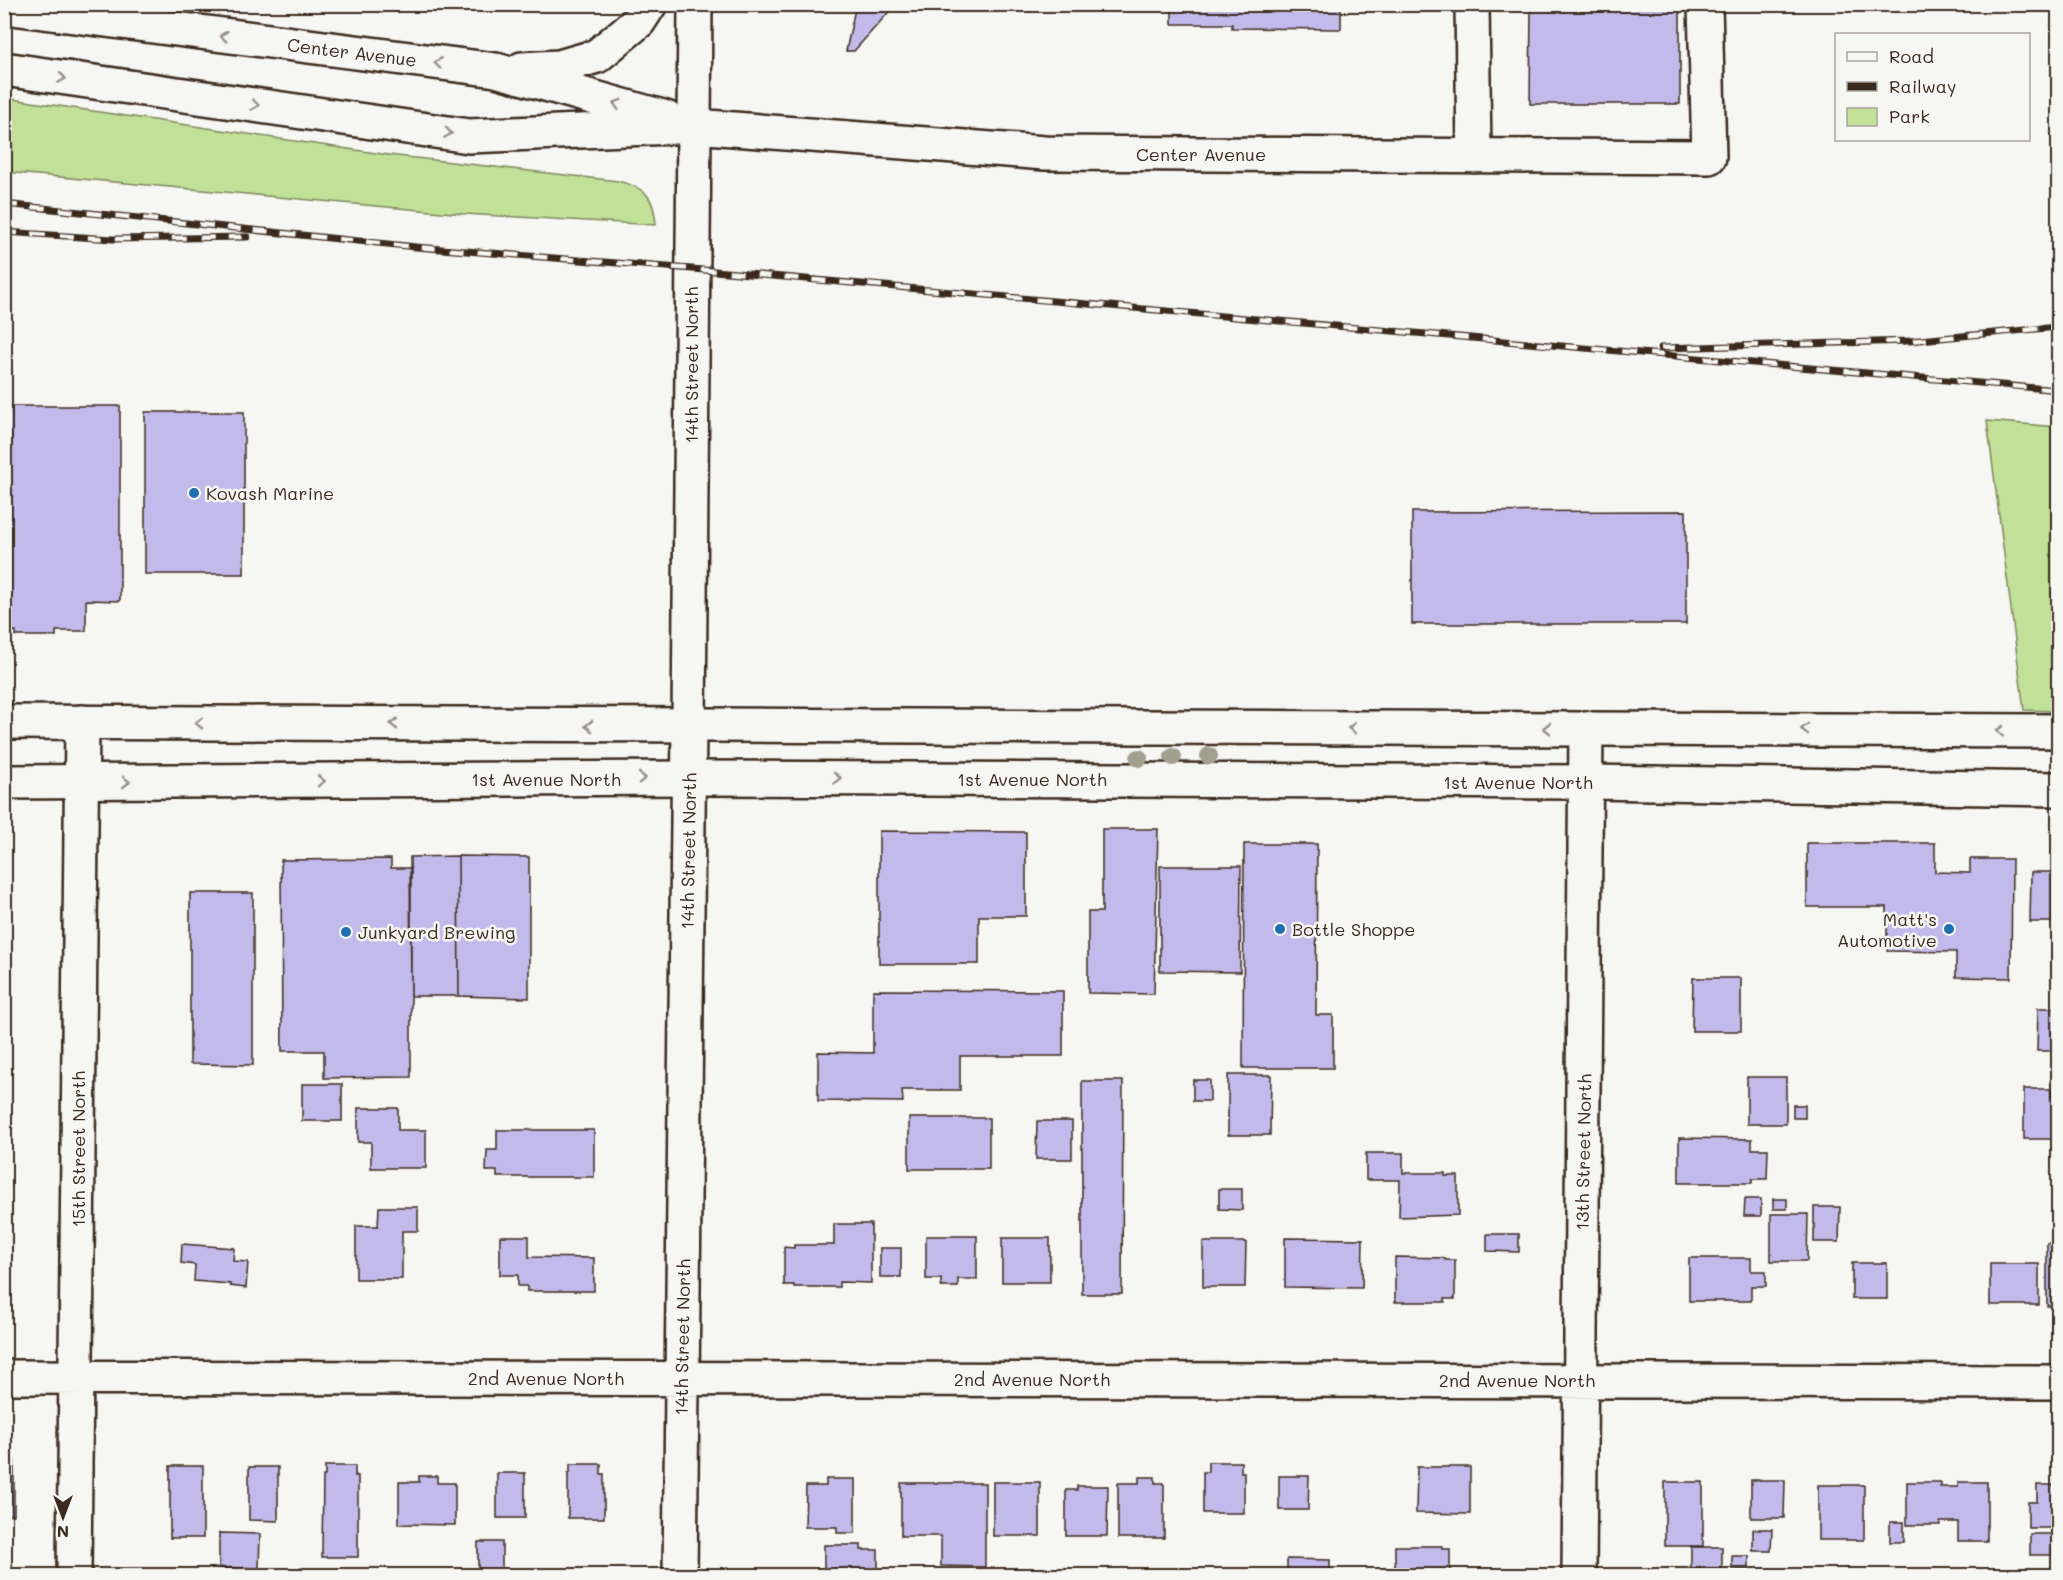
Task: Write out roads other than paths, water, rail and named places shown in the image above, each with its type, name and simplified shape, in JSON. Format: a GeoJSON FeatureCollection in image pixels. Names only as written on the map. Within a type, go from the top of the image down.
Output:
{"type":"FeatureCollection","features":[{"type":"Feature","properties":{"kind":"street"},"geometry":{"type":"LineString","coordinates":[[496,70],[559,67],[597,56],[639,21],[650,4]]}},
{"type":"Feature","properties":{"kind":"street","name":"14th Street North"},"geometry":{"type":"LineString","coordinates":[[680,1575],[690,726],[695,4]]}},
{"type":"Feature","properties":{"kind":"street"},"geometry":{"type":"LineString","coordinates":[[1472,4],[1474,156]]}},
{"type":"Feature","properties":{"kind":"street","name":"Center Avenue"},"geometry":{"type":"LineString","coordinates":[[4,69],[469,136],[694,126],[1045,153],[1709,158],[1704,4]]}},
{"type":"Feature","properties":{"kind":"street","name":"Center Avenue"},"geometry":{"type":"LineString","coordinates":[[4,7],[496,70],[694,126]]}},
{"type":"Feature","properties":{"kind":"street"},"geometry":{"type":"LineString","coordinates":[[4,722],[2058,731]]}},
{"type":"Feature","properties":{"kind":"street","name":"15th Street North"},"geometry":{"type":"LineString","coordinates":[[74,1575],[82,722]]}},
{"type":"Feature","properties":{"kind":"street","name":"13th Street North"},"geometry":{"type":"LineString","coordinates":[[1579,1575],[1586,728]]}},
{"type":"Feature","properties":{"kind":"street","name":"1st Avenue North"},"geometry":{"type":"LineString","coordinates":[[4,782],[689,778],[1586,782],[2058,789]]}},
{"type":"Feature","properties":{"kind":"street","name":"2nd Avenue North"},"geometry":{"type":"LineString","coordinates":[[4,1377],[2058,1382]]}},
{"type":"Feature","properties":{"kind":"railway"},"geometry":{"type":"LineString","coordinates":[[4,204],[416,247],[692,269],[2058,390]]}},
{"type":"Feature","properties":{"kind":"railway"},"geometry":{"type":"LineString","coordinates":[[4,232],[113,239],[247,237]]}},
{"type":"Feature","properties":{"kind":"railway"},"geometry":{"type":"LineString","coordinates":[[1661,348],[1909,341],[2058,327]]}},
{"type":"Feature","properties":{"kind":"place","name":"Kovash Marine"},"geometry":{"type":"Point","coordinates":[194,493]}},
{"type":"Feature","properties":{"kind":"place","name":"Bottle Shoppe"},"geometry":{"type":"Point","coordinates":[1280,929]}},
{"type":"Feature","properties":{"kind":"place","name":"Matt's Automotive"},"geometry":{"type":"Point","coordinates":[1949,929]}},
{"type":"Feature","properties":{"kind":"place","name":"Junkyard Brewing"},"geometry":{"type":"Point","coordinates":[346,932]}}]}
